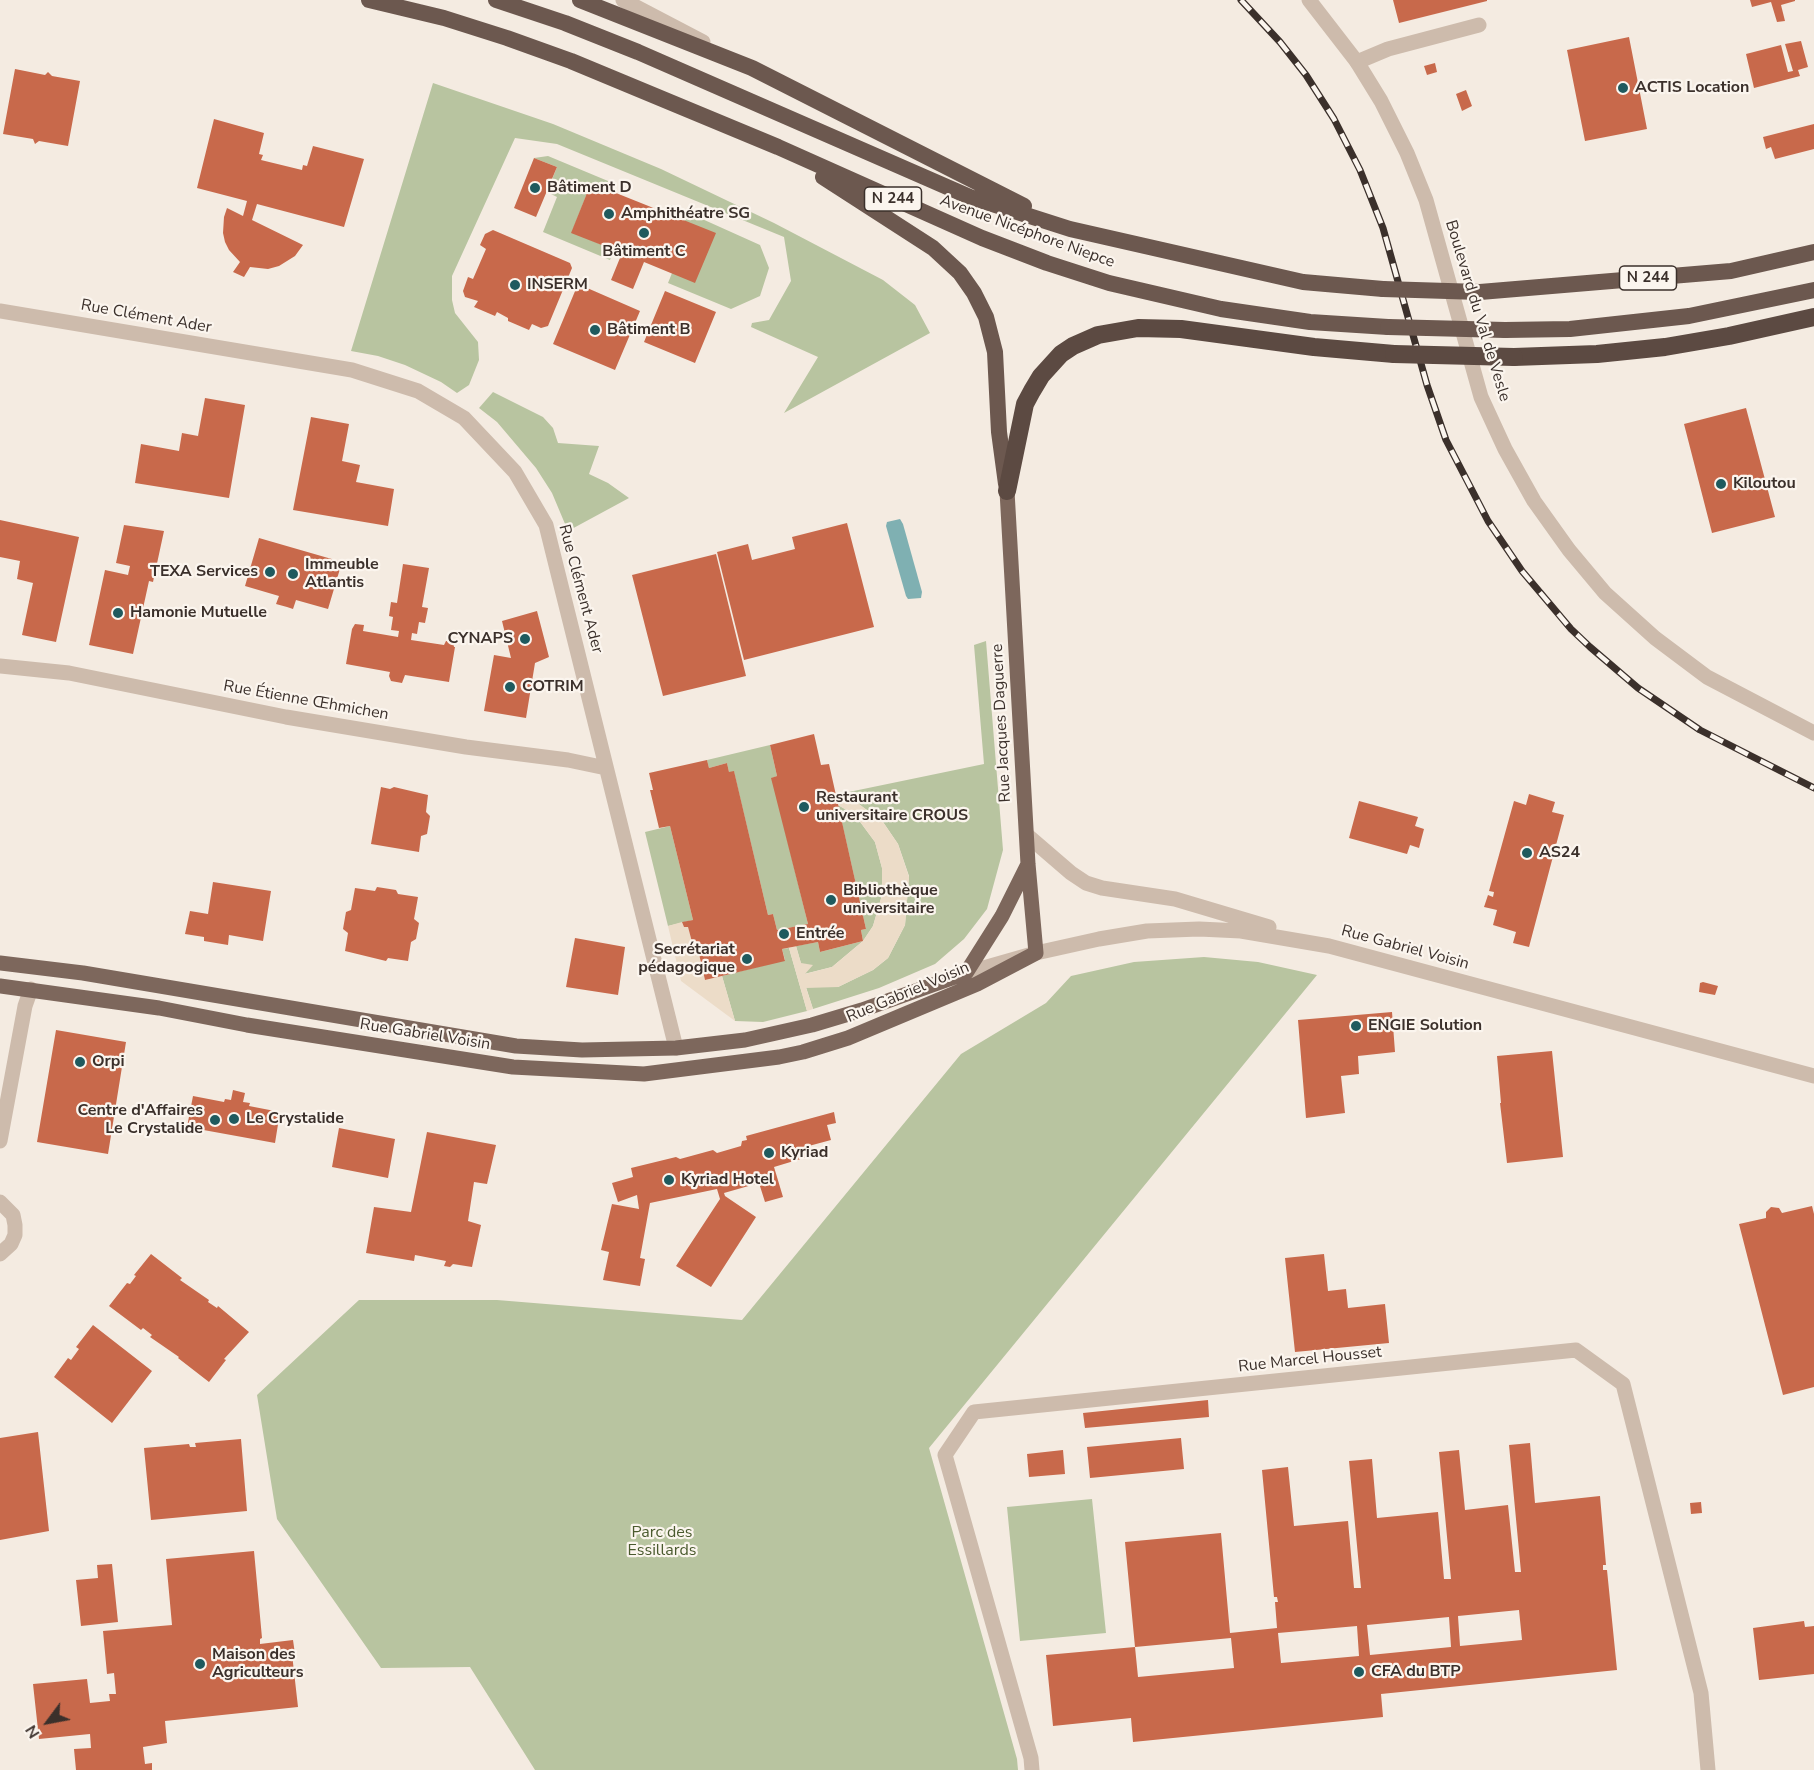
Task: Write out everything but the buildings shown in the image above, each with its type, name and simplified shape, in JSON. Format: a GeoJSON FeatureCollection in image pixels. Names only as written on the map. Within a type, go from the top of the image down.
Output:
{"type":"FeatureCollection","features":[{"type":"Feature","properties":{"kind":"highway","name":"Avenue Nicéphore Niepce"},"geometry":{"type":"LineString","coordinates":[[369,0],[444,18],[571,61],[777,147],[982,238],[1047,263],[1109,283],[1221,309],[1319,323],[1388,327],[1570,329],[1677,318],[1814,290]]}},
{"type":"Feature","properties":{"kind":"highway","name":"Avenue Nicéphore Niepce"},"geometry":{"type":"LineString","coordinates":[[496,0],[565,23],[638,52],[970,197],[1070,230],[1303,282],[1383,289],[1480,292],[1731,270],[1814,252]]}},
{"type":"Feature","properties":{"kind":"highway"},"geometry":{"type":"LineString","coordinates":[[580,0],[752,68]]}},
{"type":"Feature","properties":{"kind":"highway","name":"N 244"},"geometry":{"type":"LineString","coordinates":[[752,68],[1070,230]]}},
{"type":"Feature","properties":{"kind":"highway"},"geometry":{"type":"LineString","coordinates":[[777,147],[933,248],[960,273],[974,293],[986,317],[995,352],[999,432],[1007,491]]}},
{"type":"Feature","properties":{"kind":"highway"},"geometry":{"type":"LineString","coordinates":[[1007,491],[1023,414],[1032,391],[1041,376],[1061,354],[1072,346],[1098,335],[1138,328],[1181,329],[1314,347],[1394,354],[1515,357],[1597,354],[1665,346],[1729,336],[1814,317]]}},
{"type":"Feature","properties":{"kind":"main road","name":"Rue Jacques Daguerre"},"geometry":{"type":"LineString","coordinates":[[1007,491],[1028,864],[1036,953]]}},
{"type":"Feature","properties":{"kind":"main road"},"geometry":{"type":"LineString","coordinates":[[0,963],[95,975],[516,1046],[582,1050],[676,1048],[745,1040],[812,1025],[966,973],[1002,916],[1028,864]]}},
{"type":"Feature","properties":{"kind":"main road","name":"Rue Gabriel Voisin"},"geometry":{"type":"LineString","coordinates":[[0,986],[159,1008],[248,1025],[513,1067],[644,1074],[779,1058],[803,1052],[848,1038],[977,984],[1036,953]]}},
{"type":"Feature","properties":{"kind":"street","name":"N 244"},"geometry":{"type":"LineString","coordinates":[[623,0],[752,68]]}},
{"type":"Feature","properties":{"kind":"street","name":"Boulevard du Val de Vesle"},"geometry":{"type":"LineString","coordinates":[[1310,0],[1357,62],[1382,101],[1407,153],[1425,201],[1481,397],[1505,449],[1534,501],[1569,550],[1605,593],[1655,638],[1707,677],[1814,733]]}},
{"type":"Feature","properties":{"kind":"street"},"geometry":{"type":"LineString","coordinates":[[1357,62],[1388,49],[1479,26]]}},
{"type":"Feature","properties":{"kind":"street","name":"Rue Clément Ader"},"geometry":{"type":"LineString","coordinates":[[0,311],[352,370],[418,391],[464,418],[515,472],[546,525],[676,1048]]}},
{"type":"Feature","properties":{"kind":"street","name":"Rue Étienne Œhmichen"},"geometry":{"type":"LineString","coordinates":[[0,666],[69,673],[286,717],[474,748],[568,760],[606,768]]}},
{"type":"Feature","properties":{"kind":"street"},"geometry":{"type":"LineString","coordinates":[[1028,836],[1086,883],[1102,888],[1175,899],[1329,946]]}},
{"type":"Feature","properties":{"kind":"street","name":"Rue Gabriel Voisin"},"geometry":{"type":"LineString","coordinates":[[1036,953],[1099,939],[1157,930],[1241,931],[1329,946],[1814,1076]]}},
{"type":"Feature","properties":{"kind":"street"},"geometry":{"type":"LineString","coordinates":[[966,973],[1036,953]]}},
{"type":"Feature","properties":{"kind":"street"},"geometry":{"type":"LineString","coordinates":[[0,1141],[25,1006],[31,989]]}},
{"type":"Feature","properties":{"kind":"street"},"geometry":{"type":"LineString","coordinates":[[0,1202],[13,1215],[15,1235],[11,1244],[0,1254]]}},
{"type":"Feature","properties":{"kind":"street","name":"Rue Marcel Housset"},"geometry":{"type":"LineString","coordinates":[[1032,1770],[1031,1758],[945,1455],[974,1412],[1576,1350],[1623,1384],[1701,1693],[1708,1770]]}},
{"type":"Feature","properties":{"kind":"green space"},"geometry":{"type":"Polygon","coordinates":[[[433,83],[553,124],[661,169],[774,223],[883,280],[915,305],[930,333],[784,413],[818,357],[751,327],[752,323],[769,320],[791,281],[784,237],[557,144],[515,138],[452,276],[452,300],[455,313],[478,342],[479,360],[469,385],[457,393],[441,382],[405,365],[378,356],[351,351],[433,83]]]}},
{"type":"Feature","properties":{"kind":"green space"},"geometry":{"type":"Polygon","coordinates":[[[548,156],[608,181],[606,189],[591,183],[572,232],[614,250],[610,260],[543,232],[557,197],[547,192],[557,167],[534,158],[548,156]]]}},
{"type":"Feature","properties":{"kind":"green space"},"geometry":{"type":"Polygon","coordinates":[[[671,205],[760,245],[769,268],[760,296],[731,309],[668,283],[672,273],[668,214],[671,205]]]}},
{"type":"Feature","properties":{"kind":"green space"},"geometry":{"type":"Polygon","coordinates":[[[493,392],[543,417],[553,428],[558,443],[599,446],[589,474],[608,483],[629,498],[568,531],[552,493],[536,468],[497,422],[479,408],[493,392]]]}},
{"type":"Feature","properties":{"kind":"green space"},"geometry":{"type":"Polygon","coordinates":[[[986,641],[1003,850],[987,909],[964,939],[935,964],[879,988],[813,1009],[806,987],[838,987],[873,970],[888,958],[905,925],[909,876],[898,844],[883,822],[844,793],[984,764],[974,645],[986,641]]]}},
{"type":"Feature","properties":{"kind":"green space"},"geometry":{"type":"Polygon","coordinates":[[[770,745],[777,776],[772,778],[808,924],[777,930],[773,914],[768,915],[734,772],[729,772],[727,763],[709,768],[707,760],[770,745]]]}},
{"type":"Feature","properties":{"kind":"green space"},"geometry":{"type":"Polygon","coordinates":[[[838,805],[855,815],[875,842],[882,868],[882,895],[873,926],[863,941],[861,930],[866,929],[838,805]]]}},
{"type":"Feature","properties":{"kind":"green space"},"geometry":{"type":"Polygon","coordinates":[[[670,826],[693,920],[668,926],[645,832],[670,826]]]}},
{"type":"Feature","properties":{"kind":"green space"},"geometry":{"type":"Polygon","coordinates":[[[863,941],[832,967],[804,974],[796,946],[818,942],[820,952],[863,941]]]}},
{"type":"Feature","properties":{"kind":"green space"},"geometry":{"type":"Polygon","coordinates":[[[789,948],[807,1011],[763,1022],[735,1021],[722,976],[785,960],[782,949],[789,948]]]}},
{"type":"Feature","properties":{"kind":"green space","name":"Parc des Essillards"},"geometry":{"type":"Polygon","coordinates":[[[1204,957],[1258,962],[1317,975],[929,1448],[1017,1759],[1018,1770],[535,1770],[470,1667],[381,1668],[277,1519],[257,1395],[359,1300],[497,1300],[742,1320],[961,1054],[1046,1003],[1071,976],[1134,962],[1204,957]]]}},
{"type":"Feature","properties":{"kind":"green space"},"geometry":{"type":"Polygon","coordinates":[[[1092,1499],[1106,1633],[1020,1641],[1007,1507],[1092,1499]]]}},
{"type":"Feature","properties":{"kind":"shaded area"},"geometry":{"type":"Polygon","coordinates":[[[844,793],[883,822],[898,844],[909,877],[905,925],[888,958],[873,970],[838,987],[806,988],[813,1009],[807,1011],[789,948],[796,946],[801,963],[813,965],[805,974],[832,967],[863,941],[873,926],[882,895],[882,868],[875,842],[855,815],[838,805],[836,794],[844,793]]]}},
{"type":"Feature","properties":{"kind":"shaded area"},"geometry":{"type":"Polygon","coordinates":[[[682,922],[684,927],[688,927],[692,942],[696,941],[705,980],[722,976],[735,1021],[681,981],[668,926],[682,922]]]}},
{"type":"Feature","properties":{"kind":"water"},"geometry":{"type":"Polygon","coordinates":[[[900,519],[922,592],[921,598],[908,599],[906,596],[886,526],[887,522],[900,519]]]}},
{"type":"Feature","properties":{"kind":"railway"},"geometry":{"type":"LineString","coordinates":[[1241,0],[1280,42],[1306,75],[1334,119],[1360,170],[1383,228],[1427,385],[1446,440],[1488,521],[1522,571],[1571,629],[1638,688],[1700,730],[1814,788]]}},
{"type":"Feature","properties":{"kind":"place","name":"ACTIS Location"},"geometry":{"type":"Point","coordinates":[1623,88]}},
{"type":"Feature","properties":{"kind":"place","name":"Bâtiment D"},"geometry":{"type":"Point","coordinates":[535,188]}},
{"type":"Feature","properties":{"kind":"place","name":"Amphithéatre SG"},"geometry":{"type":"Point","coordinates":[609,214]}},
{"type":"Feature","properties":{"kind":"place","name":"Bâtiment C"},"geometry":{"type":"Point","coordinates":[644,233]}},
{"type":"Feature","properties":{"kind":"place","name":"INSERM"},"geometry":{"type":"Point","coordinates":[515,285]}},
{"type":"Feature","properties":{"kind":"place","name":"Bâtiment B"},"geometry":{"type":"Point","coordinates":[595,330]}},
{"type":"Feature","properties":{"kind":"place","name":"Kiloutou"},"geometry":{"type":"Point","coordinates":[1721,484]}},
{"type":"Feature","properties":{"kind":"place","name":"TEXA Services"},"geometry":{"type":"Point","coordinates":[270,572]}},
{"type":"Feature","properties":{"kind":"place","name":"Immeuble Atlantis"},"geometry":{"type":"Point","coordinates":[293,574]}},
{"type":"Feature","properties":{"kind":"place","name":"Hamonie Mutuelle"},"geometry":{"type":"Point","coordinates":[118,613]}},
{"type":"Feature","properties":{"kind":"place","name":"CYNAPS"},"geometry":{"type":"Point","coordinates":[525,639]}},
{"type":"Feature","properties":{"kind":"place","name":"COTRIM"},"geometry":{"type":"Point","coordinates":[510,687]}},
{"type":"Feature","properties":{"kind":"place","name":"Restaurant universitaire CROUS"},"geometry":{"type":"Point","coordinates":[804,807]}},
{"type":"Feature","properties":{"kind":"place","name":"AS24"},"geometry":{"type":"Point","coordinates":[1527,853]}},
{"type":"Feature","properties":{"kind":"place","name":"Bibliothèque universitaire"},"geometry":{"type":"Point","coordinates":[831,900]}},
{"type":"Feature","properties":{"kind":"place","name":"Entrée"},"geometry":{"type":"Point","coordinates":[784,934]}},
{"type":"Feature","properties":{"kind":"place","name":"Secrétariat pédagogique"},"geometry":{"type":"Point","coordinates":[747,959]}},
{"type":"Feature","properties":{"kind":"place","name":"ENGIE Solution"},"geometry":{"type":"Point","coordinates":[1356,1026]}},
{"type":"Feature","properties":{"kind":"place","name":"Orpi"},"geometry":{"type":"Point","coordinates":[80,1062]}},
{"type":"Feature","properties":{"kind":"place","name":"Le Crystalide"},"geometry":{"type":"Point","coordinates":[234,1119]}},
{"type":"Feature","properties":{"kind":"place","name":"Centre d'Affaires Le Crystalide"},"geometry":{"type":"Point","coordinates":[215,1120]}},
{"type":"Feature","properties":{"kind":"place","name":"Kyriad"},"geometry":{"type":"Point","coordinates":[769,1153]}},
{"type":"Feature","properties":{"kind":"place","name":"Kyriad Hotel"},"geometry":{"type":"Point","coordinates":[669,1180]}},
{"type":"Feature","properties":{"kind":"place","name":"Maison des Agriculteurs"},"geometry":{"type":"Point","coordinates":[200,1664]}},
{"type":"Feature","properties":{"kind":"place","name":"CFA du BTP"},"geometry":{"type":"Point","coordinates":[1359,1672]}}]}
